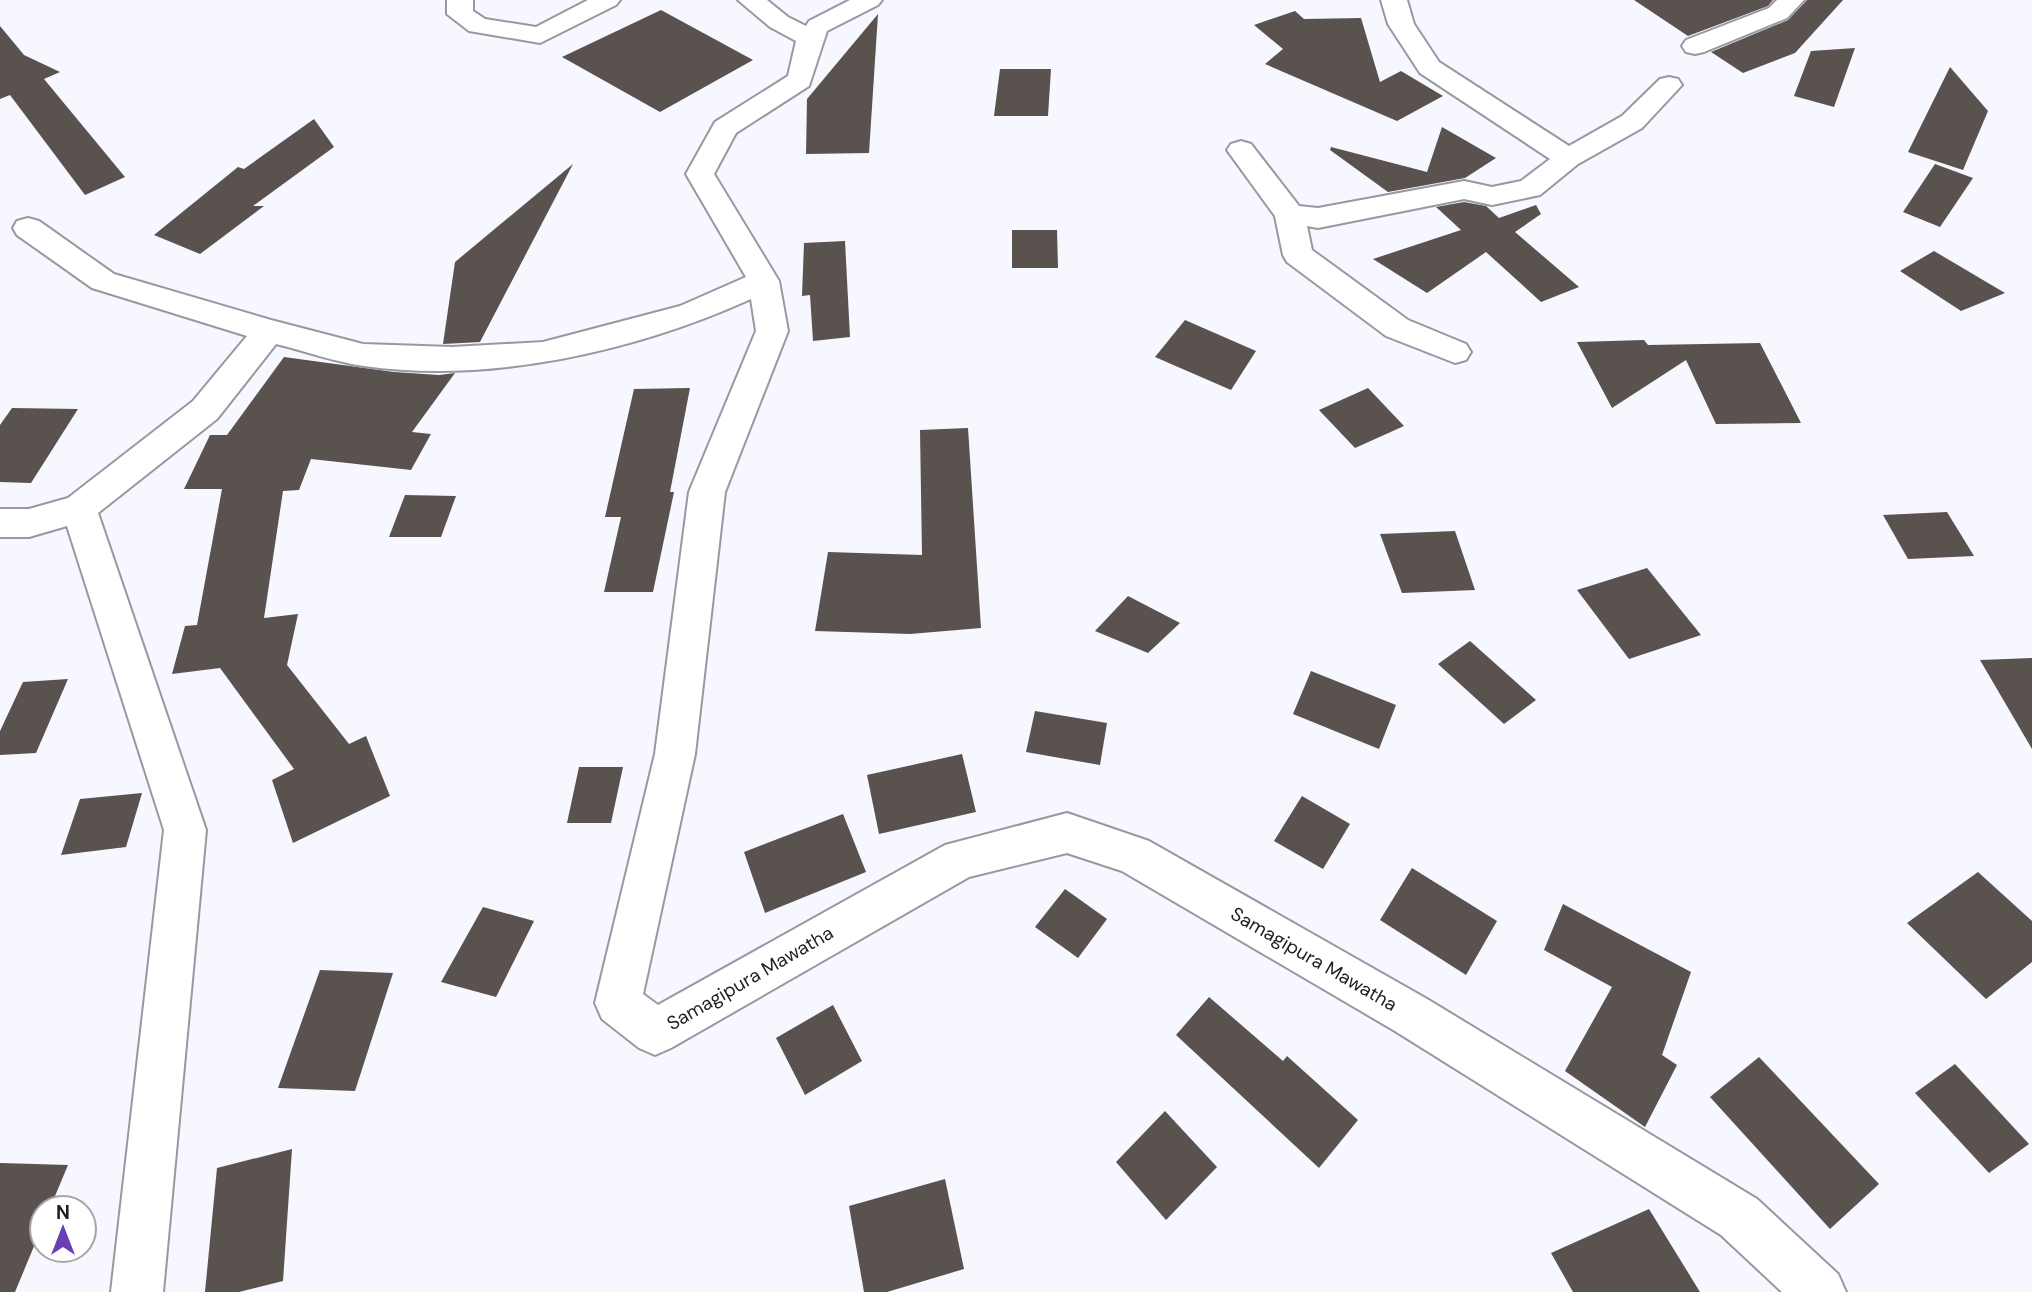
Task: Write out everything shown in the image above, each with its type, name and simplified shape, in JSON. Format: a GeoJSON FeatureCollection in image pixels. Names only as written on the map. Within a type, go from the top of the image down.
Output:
{"type":"FeatureCollection","features":[{"type":"Feature","properties":{"kind":"street"},"geometry":{"type":"LineString","coordinates":[[460,0],[460,14],[478,26],[540,35],[607,0]]}},
{"type":"Feature","properties":{"kind":"street"},"geometry":{"type":"LineString","coordinates":[[751,0],[779,22],[810,38],[818,26],[869,0]]}},
{"type":"Feature","properties":{"kind":"street"},"geometry":{"type":"LineString","coordinates":[[1395,0],[1401,24],[1429,67],[1568,158]]}},
{"type":"Feature","properties":{"kind":"street"},"geometry":{"type":"LineString","coordinates":[[1695,46],[1778,13],[1791,0]]}},
{"type":"Feature","properties":{"kind":"street","name":"Samagipura Mawatha"},"geometry":{"type":"LineString","coordinates":[[810,38],[800,80],[725,128],[700,174],[764,281],[772,331],[707,492],[675,754],[618,1003],[655,1032],[960,859],[1068,833],[1134,855],[1411,1015],[1739,1217],[1820,1292]]}},
{"type":"Feature","properties":{"kind":"street"},"geometry":{"type":"LineString","coordinates":[[1290,215],[1318,218],[1464,190],[1492,196],[1530,189],[1568,158],[1632,122],[1669,85]]}},
{"type":"Feature","properties":{"kind":"street"},"geometry":{"type":"LineString","coordinates":[[1241,150],[1290,215],[1298,255],[1397,328],[1455,352]]}},
{"type":"Feature","properties":{"kind":"street"},"geometry":{"type":"LineString","coordinates":[[28,228],[103,281],[269,331],[363,355],[452,359],[543,354],[690,314],[764,281]]}},
{"type":"Feature","properties":{"kind":"street"},"geometry":{"type":"LineString","coordinates":[[0,523],[29,523],[79,509],[205,410],[269,331]]}},
{"type":"Feature","properties":{"kind":"street"},"geometry":{"type":"LineString","coordinates":[[79,509],[185,830],[137,1292]]}},
{"type":"Feature","properties":{"kind":"building"},"geometry":{"type":"Polygon","coordinates":[[[1634,0],[1773,0],[1768,6],[1688,36],[1634,0]]]}},
{"type":"Feature","properties":{"kind":"building"},"geometry":{"type":"Polygon","coordinates":[[[1807,0],[1843,0],[1795,53],[1743,73],[1711,52],[1788,20],[1807,0]]]}},
{"type":"Feature","properties":{"kind":"building"},"geometry":{"type":"Polygon","coordinates":[[[661,10],[753,60],[660,112],[562,57],[661,10]]]}},
{"type":"Feature","properties":{"kind":"building"},"geometry":{"type":"Polygon","coordinates":[[[1295,11],[1304,19],[1361,18],[1380,82],[1401,71],[1443,96],[1397,121],[1265,64],[1283,49],[1254,25],[1295,11]]]}},
{"type":"Feature","properties":{"kind":"building"},"geometry":{"type":"Polygon","coordinates":[[[878,14],[869,153],[806,154],[807,99],[878,14]]]}},
{"type":"Feature","properties":{"kind":"building"},"geometry":{"type":"Polygon","coordinates":[[[0,26],[24,55],[60,72],[44,79],[125,177],[85,195],[10,95],[0,99],[0,26]]]}},
{"type":"Feature","properties":{"kind":"building"},"geometry":{"type":"Polygon","coordinates":[[[1855,48],[1834,107],[1794,96],[1811,51],[1855,48]]]}},
{"type":"Feature","properties":{"kind":"building"},"geometry":{"type":"Polygon","coordinates":[[[1950,67],[1988,111],[1963,170],[1908,152],[1950,67]]]}},
{"type":"Feature","properties":{"kind":"building"},"geometry":{"type":"Polygon","coordinates":[[[1000,69],[1051,69],[1048,116],[994,116],[1000,69]]]}},
{"type":"Feature","properties":{"kind":"building"},"geometry":{"type":"Polygon","coordinates":[[[314,119],[334,147],[253,206],[264,206],[200,254],[154,235],[238,167],[244,169],[314,119]]]}},
{"type":"Feature","properties":{"kind":"building"},"geometry":{"type":"Polygon","coordinates":[[[1442,127],[1496,158],[1465,178],[1388,192],[1330,150],[1331,147],[1427,172],[1442,127]]]}},
{"type":"Feature","properties":{"kind":"building"},"geometry":{"type":"Polygon","coordinates":[[[573,164],[480,342],[443,344],[455,262],[573,164]]]}},
{"type":"Feature","properties":{"kind":"building"},"geometry":{"type":"Polygon","coordinates":[[[1935,164],[1973,178],[1940,227],[1903,212],[1935,164]]]}},
{"type":"Feature","properties":{"kind":"building"},"geometry":{"type":"Polygon","coordinates":[[[1464,202],[1486,206],[1499,218],[1536,205],[1541,214],[1515,232],[1579,287],[1541,302],[1486,252],[1427,293],[1373,259],[1461,230],[1436,207],[1464,202]]]}},
{"type":"Feature","properties":{"kind":"building"},"geometry":{"type":"Polygon","coordinates":[[[1012,230],[1057,230],[1058,268],[1012,268],[1012,230]]]}},
{"type":"Feature","properties":{"kind":"building"},"geometry":{"type":"Polygon","coordinates":[[[845,241],[850,337],[813,341],[810,295],[802,296],[804,243],[845,241]]]}},
{"type":"Feature","properties":{"kind":"building"},"geometry":{"type":"Polygon","coordinates":[[[1934,251],[2005,293],[1961,311],[1900,271],[1934,251]]]}},
{"type":"Feature","properties":{"kind":"building"},"geometry":{"type":"Polygon","coordinates":[[[1185,320],[1256,351],[1231,390],[1155,357],[1185,320]]]}},
{"type":"Feature","properties":{"kind":"building"},"geometry":{"type":"Polygon","coordinates":[[[1644,340],[1648,345],[1760,343],[1801,423],[1716,424],[1686,360],[1612,408],[1577,342],[1644,340]]]}},
{"type":"Feature","properties":{"kind":"building"},"geometry":{"type":"Polygon","coordinates":[[[284,357],[394,372],[439,375],[455,373],[412,432],[431,434],[411,470],[311,459],[299,490],[283,491],[264,618],[298,614],[287,665],[349,744],[366,736],[390,796],[293,843],[272,780],[294,769],[220,668],[172,674],[185,626],[197,625],[222,489],[184,489],[210,435],[227,435],[284,357]]]}},
{"type":"Feature","properties":{"kind":"building"},"geometry":{"type":"Polygon","coordinates":[[[690,388],[670,492],[674,492],[653,592],[604,592],[621,517],[605,517],[634,389],[690,388]]]}},
{"type":"Feature","properties":{"kind":"building"},"geometry":{"type":"Polygon","coordinates":[[[1368,388],[1404,426],[1355,448],[1319,410],[1368,388]]]}},
{"type":"Feature","properties":{"kind":"building"},"geometry":{"type":"Polygon","coordinates":[[[12,408],[78,409],[31,483],[0,482],[0,425],[12,408]]]}},
{"type":"Feature","properties":{"kind":"building"},"geometry":{"type":"Polygon","coordinates":[[[968,428],[981,628],[910,634],[815,631],[828,552],[922,555],[920,430],[968,428]]]}},
{"type":"Feature","properties":{"kind":"building"},"geometry":{"type":"Polygon","coordinates":[[[405,495],[456,496],[441,537],[389,537],[405,495]]]}},
{"type":"Feature","properties":{"kind":"building"},"geometry":{"type":"Polygon","coordinates":[[[1947,512],[1974,556],[1908,559],[1883,515],[1947,512]]]}},
{"type":"Feature","properties":{"kind":"building"},"geometry":{"type":"Polygon","coordinates":[[[1455,531],[1475,590],[1402,593],[1380,534],[1455,531]]]}},
{"type":"Feature","properties":{"kind":"building"},"geometry":{"type":"Polygon","coordinates":[[[1647,568],[1701,635],[1629,659],[1577,590],[1647,568]]]}},
{"type":"Feature","properties":{"kind":"building"},"geometry":{"type":"Polygon","coordinates":[[[1128,596],[1180,623],[1148,653],[1095,631],[1128,596]]]}},
{"type":"Feature","properties":{"kind":"building"},"geometry":{"type":"Polygon","coordinates":[[[1470,641],[1536,700],[1504,724],[1438,664],[1470,641]]]}},
{"type":"Feature","properties":{"kind":"building"},"geometry":{"type":"Polygon","coordinates":[[[2032,658],[2032,749],[1980,660],[2032,658]]]}},
{"type":"Feature","properties":{"kind":"building"},"geometry":{"type":"Polygon","coordinates":[[[1311,671],[1396,705],[1379,749],[1293,714],[1311,671]]]}},
{"type":"Feature","properties":{"kind":"building"},"geometry":{"type":"Polygon","coordinates":[[[68,679],[36,753],[0,755],[0,731],[23,682],[68,679]]]}},
{"type":"Feature","properties":{"kind":"building"},"geometry":{"type":"Polygon","coordinates":[[[1035,711],[1107,723],[1100,765],[1026,752],[1035,711]]]}},
{"type":"Feature","properties":{"kind":"building"},"geometry":{"type":"Polygon","coordinates":[[[962,754],[976,812],[879,834],[867,775],[962,754]]]}},
{"type":"Feature","properties":{"kind":"building"},"geometry":{"type":"Polygon","coordinates":[[[579,767],[623,767],[611,823],[567,823],[579,767]]]}},
{"type":"Feature","properties":{"kind":"building"},"geometry":{"type":"Polygon","coordinates":[[[142,793],[126,847],[61,855],[80,799],[142,793]]]}},
{"type":"Feature","properties":{"kind":"building"},"geometry":{"type":"Polygon","coordinates":[[[1302,796],[1350,824],[1323,869],[1274,841],[1302,796]]]}},
{"type":"Feature","properties":{"kind":"building"},"geometry":{"type":"Polygon","coordinates":[[[843,814],[866,872],[765,913],[744,852],[843,814]]]}},
{"type":"Feature","properties":{"kind":"building"},"geometry":{"type":"Polygon","coordinates":[[[1412,868],[1497,921],[1466,975],[1380,920],[1412,868]]]}},
{"type":"Feature","properties":{"kind":"building"},"geometry":{"type":"Polygon","coordinates":[[[1978,872],[2032,921],[2032,962],[1986,999],[1907,923],[1978,872]]]}},
{"type":"Feature","properties":{"kind":"building"},"geometry":{"type":"Polygon","coordinates":[[[1065,889],[1107,919],[1078,958],[1035,927],[1065,889]]]}},
{"type":"Feature","properties":{"kind":"building"},"geometry":{"type":"Polygon","coordinates":[[[1563,904],[1691,972],[1662,1055],[1677,1065],[1645,1127],[1565,1071],[1612,987],[1544,950],[1563,904]]]}},
{"type":"Feature","properties":{"kind":"building"},"geometry":{"type":"Polygon","coordinates":[[[483,907],[534,921],[496,997],[441,982],[483,907]]]}},
{"type":"Feature","properties":{"kind":"building"},"geometry":{"type":"Polygon","coordinates":[[[320,970],[393,973],[355,1091],[278,1088],[320,970]]]}},
{"type":"Feature","properties":{"kind":"building"},"geometry":{"type":"Polygon","coordinates":[[[1209,997],[1283,1061],[1287,1056],[1358,1120],[1319,1168],[1176,1035],[1209,997]]]}},
{"type":"Feature","properties":{"kind":"building"},"geometry":{"type":"Polygon","coordinates":[[[833,1005],[862,1061],[805,1095],[776,1038],[833,1005]]]}},
{"type":"Feature","properties":{"kind":"building"},"geometry":{"type":"Polygon","coordinates":[[[1759,1057],[1879,1184],[1830,1229],[1710,1097],[1759,1057]]]}},
{"type":"Feature","properties":{"kind":"building"},"geometry":{"type":"Polygon","coordinates":[[[1955,1064],[2029,1144],[1989,1173],[1915,1093],[1955,1064]]]}},
{"type":"Feature","properties":{"kind":"building"},"geometry":{"type":"Polygon","coordinates":[[[1165,1111],[1217,1167],[1166,1220],[1116,1162],[1165,1111]]]}},
{"type":"Feature","properties":{"kind":"building"},"geometry":{"type":"Polygon","coordinates":[[[292,1149],[283,1281],[239,1292],[205,1292],[217,1168],[292,1149]]]}},
{"type":"Feature","properties":{"kind":"building"},"geometry":{"type":"Polygon","coordinates":[[[0,1163],[68,1165],[56,1194],[28,1194],[28,1261],[15,1292],[0,1292],[0,1163]]]}},
{"type":"Feature","properties":{"kind":"building"},"geometry":{"type":"Polygon","coordinates":[[[945,1179],[964,1269],[887,1292],[864,1292],[849,1206],[945,1179]]]}},
{"type":"Feature","properties":{"kind":"building"},"geometry":{"type":"Polygon","coordinates":[[[1649,1209],[1700,1292],[1573,1292],[1551,1253],[1649,1209]]]}}]}
